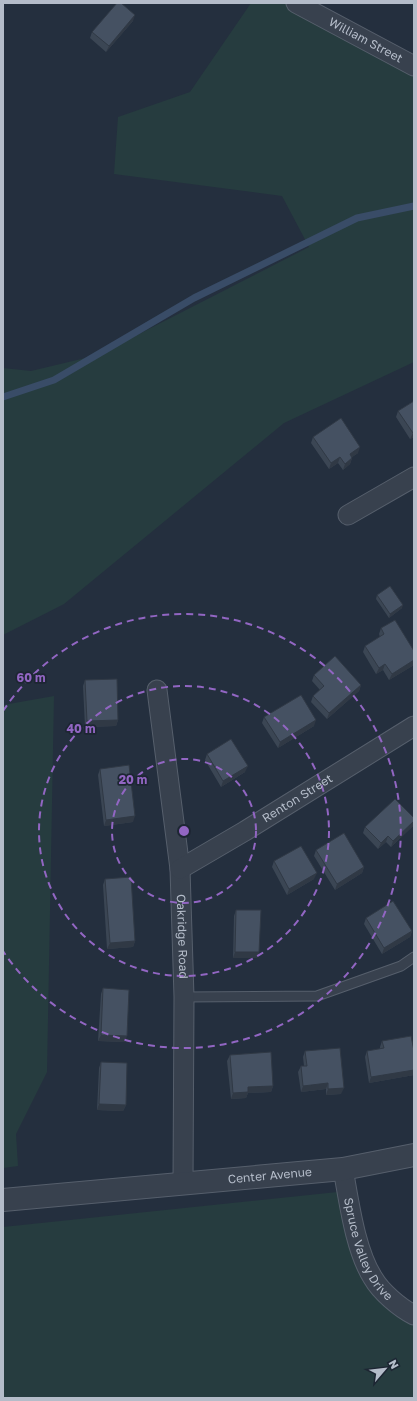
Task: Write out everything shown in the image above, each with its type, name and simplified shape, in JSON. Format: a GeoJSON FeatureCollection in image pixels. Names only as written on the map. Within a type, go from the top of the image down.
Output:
{"type":"FeatureCollection","features":[{"type":"Feature","properties":{"kind":"street","name":"William Street"},"geometry":{"type":"LineString","coordinates":[[296,3],[414,66]]}},
{"type":"Feature","properties":{"kind":"street"},"geometry":{"type":"LineString","coordinates":[[348,516],[414,477]]}},
{"type":"Feature","properties":{"kind":"street","name":"Oakridge Road"},"geometry":{"type":"LineString","coordinates":[[157,690],[180,869],[184,997],[183,1183]]}},
{"type":"Feature","properties":{"kind":"street","name":"Renton Street"},"geometry":{"type":"LineString","coordinates":[[180,869],[245,831],[414,726]]}},
{"type":"Feature","properties":{"kind":"street","name":"Center Avenue"},"geometry":{"type":"LineString","coordinates":[[3,1200],[343,1169],[414,1155]]}},
{"type":"Feature","properties":{"kind":"street","name":"Spruce Valley Drive"},"geometry":{"type":"LineString","coordinates":[[343,1169],[359,1248],[373,1279],[390,1298],[414,1315]]}},
{"type":"Feature","properties":{"kind":"lane"},"geometry":{"type":"LineString","coordinates":[[184,997],[317,996],[401,966],[414,957]]}},
{"type":"Feature","properties":{"kind":"green space"},"geometry":{"type":"Polygon","coordinates":[[[251,3],[296,3],[414,66],[414,362],[284,423],[64,604],[3,635],[3,368],[31,371],[98,355],[309,247],[282,196],[114,174],[118,117],[190,92],[251,3]]]}},
{"type":"Feature","properties":{"kind":"green space"},"geometry":{"type":"Polygon","coordinates":[[[54,696],[47,1072],[16,1134],[18,1166],[3,1168],[3,705],[54,696]]]}},
{"type":"Feature","properties":{"kind":"green space"},"geometry":{"type":"Polygon","coordinates":[[[347,1191],[359,1248],[414,1315],[414,1398],[3,1398],[3,1227],[347,1191]]]}},
{"type":"Feature","properties":{"kind":"building"},"geometry":{"type":"Polygon","coordinates":[[[117,3],[121,3],[135,15],[109,46],[92,32],[117,3]]]}},
{"type":"Feature","properties":{"kind":"building"},"geometry":{"type":"Polygon","coordinates":[[[414,401],[414,432],[413,433],[398,411],[414,401]]]}},
{"type":"Feature","properties":{"kind":"building"},"geometry":{"type":"Polygon","coordinates":[[[341,418],[360,447],[350,454],[352,458],[345,464],[340,457],[331,463],[313,437],[341,418]]]}},
{"type":"Feature","properties":{"kind":"building"},"geometry":{"type":"Polygon","coordinates":[[[390,586],[403,605],[390,614],[377,595],[390,586]]]}},
{"type":"Feature","properties":{"kind":"building"},"geometry":{"type":"Polygon","coordinates":[[[395,620],[414,651],[414,660],[392,674],[385,664],[379,668],[365,646],[384,634],[381,628],[395,620]]]}},
{"type":"Feature","properties":{"kind":"building"},"geometry":{"type":"Polygon","coordinates":[[[335,656],[361,685],[329,713],[313,696],[324,686],[314,675],[335,656]]]}},
{"type":"Feature","properties":{"kind":"building"},"geometry":{"type":"Polygon","coordinates":[[[117,679],[118,720],[87,721],[85,680],[117,679]]]}},
{"type":"Feature","properties":{"kind":"building"},"geometry":{"type":"Polygon","coordinates":[[[301,695],[316,720],[280,742],[264,717],[301,695]]]}},
{"type":"Feature","properties":{"kind":"building"},"geometry":{"type":"Polygon","coordinates":[[[231,739],[248,766],[223,781],[207,754],[231,739]]]}},
{"type":"Feature","properties":{"kind":"building"},"geometry":{"type":"Polygon","coordinates":[[[129,765],[135,816],[106,820],[100,769],[129,765]]]}},
{"type":"Feature","properties":{"kind":"building"},"geometry":{"type":"Polygon","coordinates":[[[395,799],[414,818],[414,821],[393,841],[388,836],[381,843],[365,827],[395,799]]]}},
{"type":"Feature","properties":{"kind":"building"},"geometry":{"type":"Polygon","coordinates":[[[344,833],[364,867],[337,884],[316,850],[344,833]]]}},
{"type":"Feature","properties":{"kind":"building"},"geometry":{"type":"Polygon","coordinates":[[[301,846],[317,873],[289,889],[274,861],[301,846]]]}},
{"type":"Feature","properties":{"kind":"building"},"geometry":{"type":"Polygon","coordinates":[[[131,877],[135,941],[110,943],[105,879],[131,877]]]}},
{"type":"Feature","properties":{"kind":"building"},"geometry":{"type":"Polygon","coordinates":[[[393,901],[412,931],[384,948],[366,918],[393,901]]]}},
{"type":"Feature","properties":{"kind":"building"},"geometry":{"type":"Polygon","coordinates":[[[236,910],[261,910],[259,952],[235,952],[236,910]]]}},
{"type":"Feature","properties":{"kind":"building"},"geometry":{"type":"Polygon","coordinates":[[[103,988],[129,990],[127,1036],[101,1035],[103,988]]]}},
{"type":"Feature","properties":{"kind":"building"},"geometry":{"type":"Polygon","coordinates":[[[411,1036],[414,1051],[414,1070],[371,1077],[367,1051],[384,1048],[382,1041],[411,1036]]]}},
{"type":"Feature","properties":{"kind":"building"},"geometry":{"type":"Polygon","coordinates":[[[340,1048],[344,1088],[328,1089],[328,1083],[303,1086],[301,1066],[307,1066],[305,1051],[340,1048]]]}},
{"type":"Feature","properties":{"kind":"building"},"geometry":{"type":"Polygon","coordinates":[[[271,1052],[273,1086],[248,1087],[248,1092],[233,1093],[230,1055],[271,1052]]]}},
{"type":"Feature","properties":{"kind":"building"},"geometry":{"type":"Polygon","coordinates":[[[101,1062],[127,1063],[126,1105],[99,1104],[101,1062]]]}},
{"type":"Feature","properties":{"kind":"waterway"},"geometry":{"type":"LineString","coordinates":[[3,397],[54,380],[194,298],[357,218],[414,206]]}}]}
